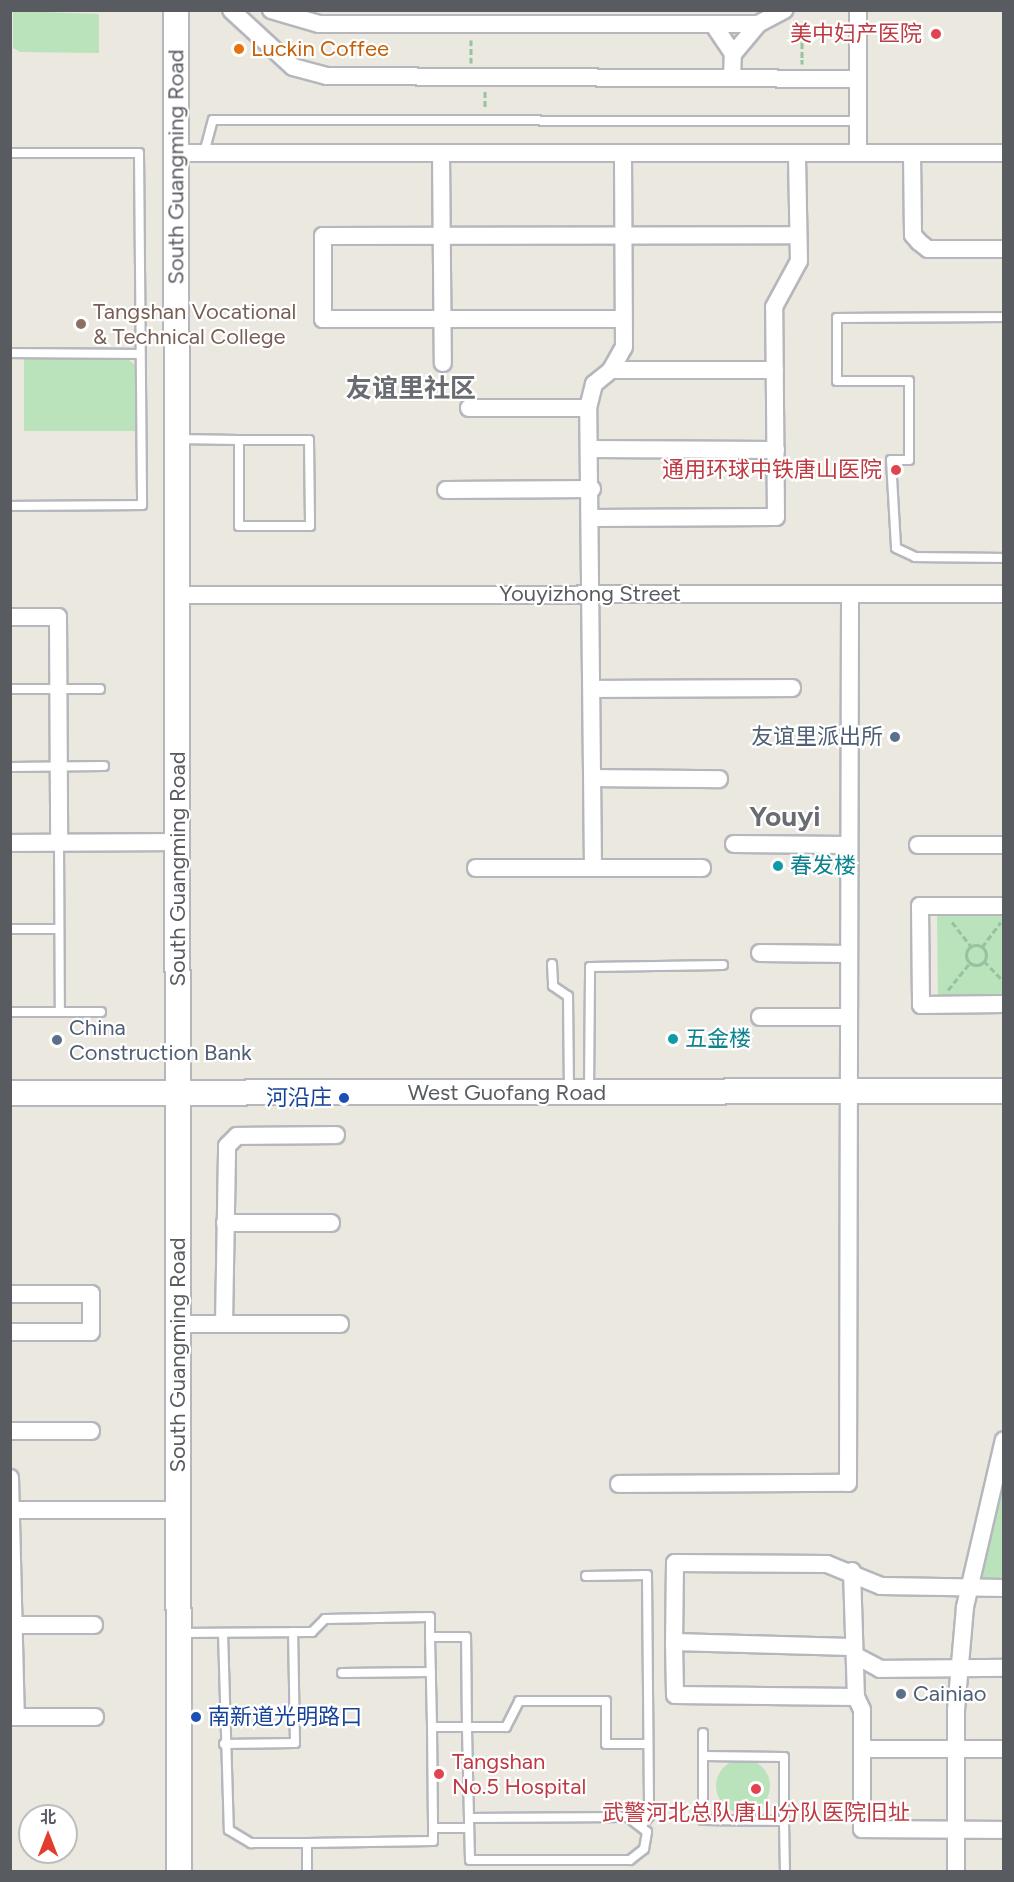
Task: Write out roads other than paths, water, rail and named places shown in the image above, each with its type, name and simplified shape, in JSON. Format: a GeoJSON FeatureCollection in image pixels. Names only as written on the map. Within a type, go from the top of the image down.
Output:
{"type":"FeatureCollection","features":[{"type":"Feature","properties":{"kind":"main road","name":"South Guangming Road"},"geometry":{"type":"LineString","coordinates":[[176,10],[179,1872]]}},
{"type":"Feature","properties":{"kind":"main road","name":"West Guofang Road"},"geometry":{"type":"LineString","coordinates":[[10,1093],[1004,1091]]}},
{"type":"Feature","properties":{"kind":"street"},"geometry":{"type":"LineString","coordinates":[[271,10],[319,24],[471,22],[758,24]]}},
{"type":"Feature","properties":{"kind":"street"},"geometry":{"type":"LineString","coordinates":[[733,54],[758,24],[785,10]]}},
{"type":"Feature","properties":{"kind":"street"},"geometry":{"type":"LineString","coordinates":[[858,10],[858,153]]}},
{"type":"Feature","properties":{"kind":"street"},"geometry":{"type":"LineString","coordinates":[[231,11],[293,67],[327,76],[858,79]]}},
{"type":"Feature","properties":{"kind":"street"},"geometry":{"type":"LineString","coordinates":[[713,24],[733,54],[732,78]]}},
{"type":"Feature","properties":{"kind":"street"},"geometry":{"type":"LineString","coordinates":[[176,153],[1004,153]]}},
{"type":"Feature","properties":{"kind":"street"},"geometry":{"type":"LineString","coordinates":[[441,153],[443,363]]}},
{"type":"Feature","properties":{"kind":"street"},"geometry":{"type":"LineString","coordinates":[[593,868],[592,489],[588,408],[594,384],[611,370],[624,347],[623,153]]}},
{"type":"Feature","properties":{"kind":"street"},"geometry":{"type":"LineString","coordinates":[[912,153],[913,235],[918,242],[928,249],[1004,249]]}},
{"type":"Feature","properties":{"kind":"street"},"geometry":{"type":"LineString","coordinates":[[592,518],[776,517],[774,307],[796,273],[797,154]]}},
{"type":"Feature","properties":{"kind":"street"},"geometry":{"type":"LineString","coordinates":[[623,319],[323,319],[323,236],[798,235]]}},
{"type":"Feature","properties":{"kind":"street"},"geometry":{"type":"LineString","coordinates":[[611,370],[775,370]]}},
{"type":"Feature","properties":{"kind":"street"},"geometry":{"type":"LineString","coordinates":[[468,408],[588,408]]}},
{"type":"Feature","properties":{"kind":"street"},"geometry":{"type":"LineString","coordinates":[[591,449],[776,450]]}},
{"type":"Feature","properties":{"kind":"street"},"geometry":{"type":"LineString","coordinates":[[446,490],[592,489]]}},
{"type":"Feature","properties":{"kind":"street"},"geometry":{"type":"LineString","coordinates":[[618,1484],[848,1483],[847,1091],[850,594]]}},
{"type":"Feature","properties":{"kind":"street","name":"Youyizhong Street"},"geometry":{"type":"LineString","coordinates":[[177,595],[1004,594]]}},
{"type":"Feature","properties":{"kind":"street"},"geometry":{"type":"LineString","coordinates":[[10,617],[58,617],[59,843]]}},
{"type":"Feature","properties":{"kind":"street"},"geometry":{"type":"LineString","coordinates":[[592,689],[792,688]]}},
{"type":"Feature","properties":{"kind":"street"},"geometry":{"type":"LineString","coordinates":[[593,778],[719,779]]}},
{"type":"Feature","properties":{"kind":"street"},"geometry":{"type":"LineString","coordinates":[[10,843],[177,842]]}},
{"type":"Feature","properties":{"kind":"street"},"geometry":{"type":"LineString","coordinates":[[734,844],[848,845]]}},
{"type":"Feature","properties":{"kind":"street"},"geometry":{"type":"LineString","coordinates":[[918,845],[1004,845]]}},
{"type":"Feature","properties":{"kind":"street"},"geometry":{"type":"LineString","coordinates":[[476,868],[702,868]]}},
{"type":"Feature","properties":{"kind":"street"},"geometry":{"type":"LineString","coordinates":[[1004,906],[920,906],[921,1005],[1004,1005]]}},
{"type":"Feature","properties":{"kind":"street"},"geometry":{"type":"LineString","coordinates":[[760,953],[848,954]]}},
{"type":"Feature","properties":{"kind":"street"},"geometry":{"type":"LineString","coordinates":[[760,1017],[848,1017]]}},
{"type":"Feature","properties":{"kind":"street"},"geometry":{"type":"LineString","coordinates":[[224,1324],[227,1146],[237,1136],[336,1135]]}},
{"type":"Feature","properties":{"kind":"street"},"geometry":{"type":"LineString","coordinates":[[225,1223],[331,1223]]}},
{"type":"Feature","properties":{"kind":"street"},"geometry":{"type":"LineString","coordinates":[[10,1294],[91,1294],[91,1332],[10,1332]]}},
{"type":"Feature","properties":{"kind":"street"},"geometry":{"type":"LineString","coordinates":[[178,1324],[340,1324]]}},
{"type":"Feature","properties":{"kind":"street"},"geometry":{"type":"LineString","coordinates":[[10,1431],[91,1431]]}},
{"type":"Feature","properties":{"kind":"street"},"geometry":{"type":"LineString","coordinates":[[956,1872],[958,1668],[967,1588],[1003,1444]]}},
{"type":"Feature","properties":{"kind":"street"},"geometry":{"type":"LineString","coordinates":[[10,1478],[13,1510],[13,1717],[95,1717]]}},
{"type":"Feature","properties":{"kind":"street"},"geometry":{"type":"LineString","coordinates":[[13,1510],[178,1510]]}},
{"type":"Feature","properties":{"kind":"street"},"geometry":{"type":"LineString","coordinates":[[856,1697],[675,1695],[675,1563],[827,1564],[852,1572],[881,1586],[1004,1588]]}},
{"type":"Feature","properties":{"kind":"street"},"geometry":{"type":"LineString","coordinates":[[852,1572],[856,1697],[862,1710],[862,1829],[1004,1830]]}},
{"type":"Feature","properties":{"kind":"street"},"geometry":{"type":"LineString","coordinates":[[13,1625],[94,1625]]}},
{"type":"Feature","properties":{"kind":"street"},"geometry":{"type":"LineString","coordinates":[[674,1642],[854,1652],[880,1669],[1004,1668]]}},
{"type":"Feature","properties":{"kind":"street"},"geometry":{"type":"LineString","coordinates":[[862,1749],[1004,1749]]}},
{"type":"Feature","properties":{"kind":"lane"},"geometry":{"type":"LineString","coordinates":[[204,153],[213,120],[858,121]]}},
{"type":"Feature","properties":{"kind":"lane"},"geometry":{"type":"LineString","coordinates":[[10,153],[140,153],[142,505],[10,506]]}},
{"type":"Feature","properties":{"kind":"lane"},"geometry":{"type":"LineString","coordinates":[[1004,317],[837,318],[837,381],[909,381],[909,460],[891,460],[896,548],[915,557],[1004,558]]}},
{"type":"Feature","properties":{"kind":"lane"},"geometry":{"type":"LineString","coordinates":[[10,354],[140,354]]}},
{"type":"Feature","properties":{"kind":"lane"},"geometry":{"type":"LineString","coordinates":[[177,439],[309,440],[310,526],[239,526],[239,440]]}},
{"type":"Feature","properties":{"kind":"lane"},"geometry":{"type":"LineString","coordinates":[[10,690],[100,689]]}},
{"type":"Feature","properties":{"kind":"lane"},"geometry":{"type":"LineString","coordinates":[[10,767],[104,766]]}},
{"type":"Feature","properties":{"kind":"lane"},"geometry":{"type":"LineString","coordinates":[[59,843],[60,1012]]}},
{"type":"Feature","properties":{"kind":"lane"},"geometry":{"type":"LineString","coordinates":[[10,929],[59,929]]}},
{"type":"Feature","properties":{"kind":"lane"},"geometry":{"type":"LineString","coordinates":[[552,964],[553,986],[568,996],[579,1093]]}},
{"type":"Feature","properties":{"kind":"lane"},"geometry":{"type":"LineString","coordinates":[[579,1093],[590,967],[723,965]]}},
{"type":"Feature","properties":{"kind":"lane"},"geometry":{"type":"LineString","coordinates":[[10,1012],[101,1012]]}},
{"type":"Feature","properties":{"kind":"lane"},"geometry":{"type":"LineString","coordinates":[[430,1637],[466,1637],[470,1860],[630,1860],[647,1843],[643,1824],[649,1816],[647,1575],[586,1576]]}},
{"type":"Feature","properties":{"kind":"lane"},"geometry":{"type":"LineString","coordinates":[[178,1633],[312,1632],[325,1619],[430,1617],[433,1841],[251,1843],[229,1830],[223,1633]]}},
{"type":"Feature","properties":{"kind":"lane"},"geometry":{"type":"LineString","coordinates":[[225,1744],[295,1743],[293,1632]]}},
{"type":"Feature","properties":{"kind":"lane"},"geometry":{"type":"LineString","coordinates":[[342,1673],[431,1671]]}},
{"type":"Feature","properties":{"kind":"lane"},"geometry":{"type":"LineString","coordinates":[[432,1727],[506,1727],[519,1701],[606,1701],[606,1744],[648,1744]]}},
{"type":"Feature","properties":{"kind":"lane"},"geometry":{"type":"LineString","coordinates":[[703,1733],[703,1820],[784,1821]]}},
{"type":"Feature","properties":{"kind":"lane"},"geometry":{"type":"LineString","coordinates":[[703,1756],[784,1757],[785,1872]]}},
{"type":"Feature","properties":{"kind":"lane"},"geometry":{"type":"LineString","coordinates":[[469,1818],[628,1818],[643,1824]]}},
{"type":"Feature","properties":{"kind":"lane"},"geometry":{"type":"LineString","coordinates":[[433,1828],[469,1828]]}},
{"type":"Feature","properties":{"kind":"lane"},"geometry":{"type":"LineString","coordinates":[[307,1843],[307,1872]]}},
{"type":"Feature","properties":{"kind":"lane"},"geometry":{"type":"LineString","coordinates":[[551,1861],[552,1872]]}},
{"type":"Feature","properties":{"kind":"place","name":"美中妇产医院"},"geometry":{"type":"Point","coordinates":[936,34]}},
{"type":"Feature","properties":{"kind":"place","name":"Luckin Coffee"},"geometry":{"type":"Point","coordinates":[239,49]}},
{"type":"Feature","properties":{"kind":"place","name":"Tangshan Vocational & Technical College"},"geometry":{"type":"Point","coordinates":[81,324]}},
{"type":"Feature","properties":{"kind":"place","name":"通用环球中铁唐山医院"},"geometry":{"type":"Point","coordinates":[896,470]}},
{"type":"Feature","properties":{"kind":"place","name":"友谊里派出所"},"geometry":{"type":"Point","coordinates":[895,737]}},
{"type":"Feature","properties":{"kind":"place","name":"春发楼"},"geometry":{"type":"Point","coordinates":[778,866]}},
{"type":"Feature","properties":{"kind":"place","name":"五金楼"},"geometry":{"type":"Point","coordinates":[673,1039]}},
{"type":"Feature","properties":{"kind":"place","name":"China Construction Bank"},"geometry":{"type":"Point","coordinates":[57,1040]}},
{"type":"Feature","properties":{"kind":"place","name":"河沿庄"},"geometry":{"type":"Point","coordinates":[344,1098]}},
{"type":"Feature","properties":{"kind":"place","name":"Cainiao"},"geometry":{"type":"Point","coordinates":[901,1694]}},
{"type":"Feature","properties":{"kind":"place","name":"南新道光明路口"},"geometry":{"type":"Point","coordinates":[196,1717]}},
{"type":"Feature","properties":{"kind":"place","name":"Tangshan No.5 Hospital"},"geometry":{"type":"Point","coordinates":[439,1774]}},
{"type":"Feature","properties":{"kind":"place","name":"武警河北总队唐山分队医院旧址"},"geometry":{"type":"Point","coordinates":[756,1789]}},
{"type":"Feature","properties":{"kind":"district","name":"友谊里社区"},"geometry":{"type":"Point","coordinates":[411,389]}},
{"type":"Feature","properties":{"kind":"district","name":"Youyi"},"geometry":{"type":"Point","coordinates":[785,816]}}]}
